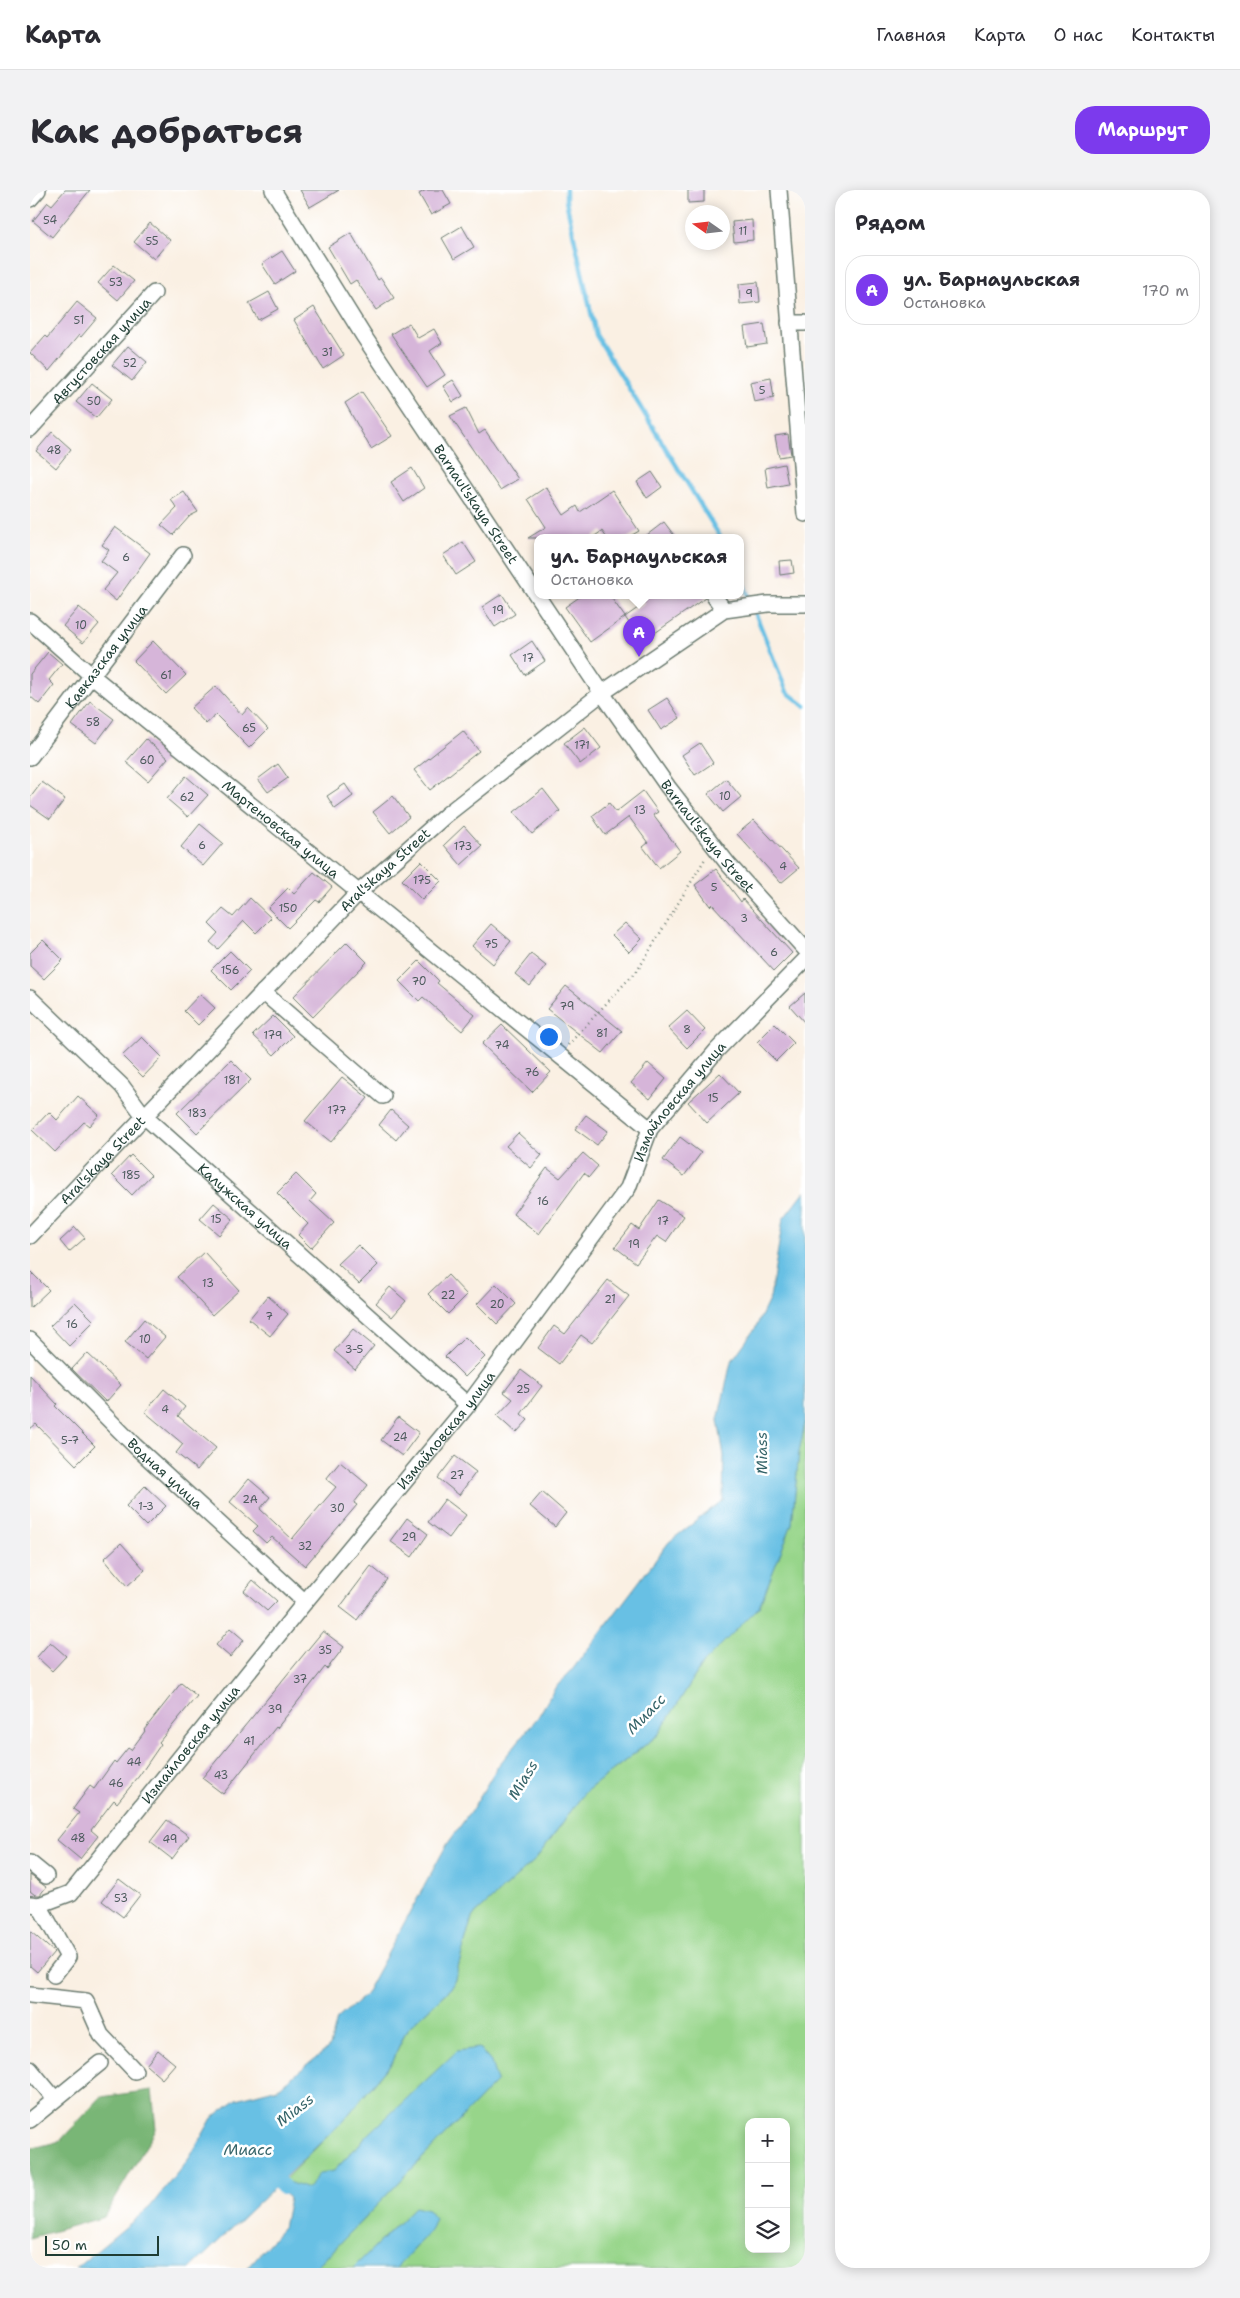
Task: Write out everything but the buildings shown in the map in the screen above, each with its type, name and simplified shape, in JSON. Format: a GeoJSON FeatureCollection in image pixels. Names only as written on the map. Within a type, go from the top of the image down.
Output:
{"type":"FeatureCollection","features":[{"type":"Feature","properties":{"kind":"street"},"geometry":{"type":"LineString","coordinates":[[30,199],[38,190]]}},
{"type":"Feature","properties":{"kind":"street","name":"Barnaul'skaya Street"},"geometry":{"type":"LineString","coordinates":[[273,190],[363,335],[534,592]]}},
{"type":"Feature","properties":{"kind":"street"},"geometry":{"type":"LineString","coordinates":[[779,190],[805,514]]}},
{"type":"Feature","properties":{"kind":"street","name":"Августовская улица"},"geometry":{"type":"LineString","coordinates":[[30,429],[154,294]]}},
{"type":"Feature","properties":{"kind":"street"},"geometry":{"type":"LineString","coordinates":[[789,323],[805,323]]}},
{"type":"Feature","properties":{"kind":"street","name":"Кавказская улица"},"geometry":{"type":"LineString","coordinates":[[30,757],[184,555]]}},
{"type":"Feature","properties":{"kind":"street","name":"Barnaul'skaya Street"},"geometry":{"type":"LineString","coordinates":[[539,599],[668,788],[713,845],[805,949]]}},
{"type":"Feature","properties":{"kind":"street"},"geometry":{"type":"LineString","coordinates":[[718,599],[730,608]]}},
{"type":"Feature","properties":{"kind":"street","name":"Aral'skaya Street"},"geometry":{"type":"LineString","coordinates":[[30,1236],[358,892],[446,815],[602,694],[730,608],[768,604],[805,604]]}},
{"type":"Feature","properties":{"kind":"street","name":"Мартеновская улица"},"geometry":{"type":"LineString","coordinates":[[30,621],[91,675],[650,1130]]}},
{"type":"Feature","properties":{"kind":"street","name":"Измайловская улица"},"geometry":{"type":"LineString","coordinates":[[35,1904],[71,1893],[305,1602],[468,1405],[628,1188],[650,1130],[717,1050],[805,960]]}},
{"type":"Feature","properties":{"kind":"street"},"geometry":{"type":"LineString","coordinates":[[263,992],[383,1096]]}},
{"type":"Feature","properties":{"kind":"street","name":"Калужская улица"},"geometry":{"type":"LineString","coordinates":[[30,998],[122,1086],[144,1116],[468,1405]]}},
{"type":"Feature","properties":{"kind":"street","name":"Водная улица"},"geometry":{"type":"LineString","coordinates":[[30,1340],[134,1446],[305,1602]]}},
{"type":"Feature","properties":{"kind":"street"},"geometry":{"type":"LineString","coordinates":[[30,1863],[46,1876]]}},
{"type":"Feature","properties":{"kind":"street"},"geometry":{"type":"LineString","coordinates":[[35,1904],[68,1957],[54,1975]]}},
{"type":"Feature","properties":{"kind":"street"},"geometry":{"type":"LineString","coordinates":[[30,1995],[86,2002],[101,2035],[135,2071]]}},
{"type":"Feature","properties":{"kind":"street"},"geometry":{"type":"LineString","coordinates":[[30,2120],[100,2064]]}},
{"type":"Feature","properties":{"kind":"street"},"geometry":{"type":"LineString","coordinates":[[30,2069],[55,2099]]}},
{"type":"Feature","properties":{"kind":"path"},"geometry":{"type":"LineString","coordinates":[[559,1055],[639,968],[713,845]]}},
{"type":"Feature","properties":{"kind":"green space"},"geometry":{"type":"Polygon","coordinates":[[[805,1423],[805,2268],[396,2268],[430,2231],[415,2207],[353,2268],[316,2268],[497,2081],[369,2134],[334,2171],[308,2189],[280,2184],[343,2121],[391,2063],[407,2029],[453,1986],[472,1917],[535,1860],[585,1792],[658,1735],[703,1663],[759,1607],[792,1523],[799,1452],[805,1423]]]}},
{"type":"Feature","properties":{"kind":"green space"},"geometry":{"type":"Polygon","coordinates":[[[152,2090],[156,2129],[104,2217],[30,2238],[30,2149],[60,2141],[101,2097],[152,2090]]]}},
{"type":"Feature","properties":{"kind":"water","name":"Миасс"},"geometry":{"type":"Polygon","coordinates":[[[805,1191],[805,1423],[799,1452],[792,1524],[759,1607],[703,1663],[658,1735],[585,1792],[535,1860],[472,1917],[453,1986],[407,2029],[391,2063],[343,2121],[191,2268],[76,2268],[150,2207],[190,2157],[212,2118],[237,2099],[278,2088],[330,2047],[337,2019],[365,1995],[446,1846],[471,1811],[498,1766],[538,1717],[555,1688],[572,1670],[669,1542],[723,1500],[724,1456],[718,1420],[731,1362],[756,1327],[770,1298],[783,1219],[805,1191]]]}},
{"type":"Feature","properties":{"kind":"water"},"geometry":{"type":"Polygon","coordinates":[[[479,2048],[491,2062],[497,2081],[316,2268],[247,2268],[283,2228],[289,2198],[280,2190],[288,2182],[308,2189],[319,2173],[334,2171],[369,2134],[457,2051],[479,2048]]]}},
{"type":"Feature","properties":{"kind":"water"},"geometry":{"type":"Polygon","coordinates":[[[415,2207],[428,2210],[435,2219],[430,2231],[396,2268],[353,2268],[415,2207]]]}},
{"type":"Feature","properties":{"kind":"waterway"},"geometry":{"type":"LineString","coordinates":[[566,190],[566,201],[596,335],[719,534]]}},
{"type":"Feature","properties":{"kind":"waterway"},"geometry":{"type":"LineString","coordinates":[[744,585],[787,692],[805,706]]}},
{"type":"Feature","properties":{"kind":"waterway"},"geometry":{"type":"LineString","coordinates":[[280,2184],[283,2187]]}},
{"type":"Feature","properties":{"kind":"place","name":"ул. Барнаульская"},"geometry":{"type":"Point","coordinates":[639,657]}},
{"type":"Feature","properties":{"kind":"water label","name":"Miass"},"geometry":{"type":"Point","coordinates":[762,1453]}},
{"type":"Feature","properties":{"kind":"water label","name":"Miass"},"geometry":{"type":"Point","coordinates":[523,1780]}},
{"type":"Feature","properties":{"kind":"water label","name":"Miass"},"geometry":{"type":"Point","coordinates":[295,2110]}}]}
